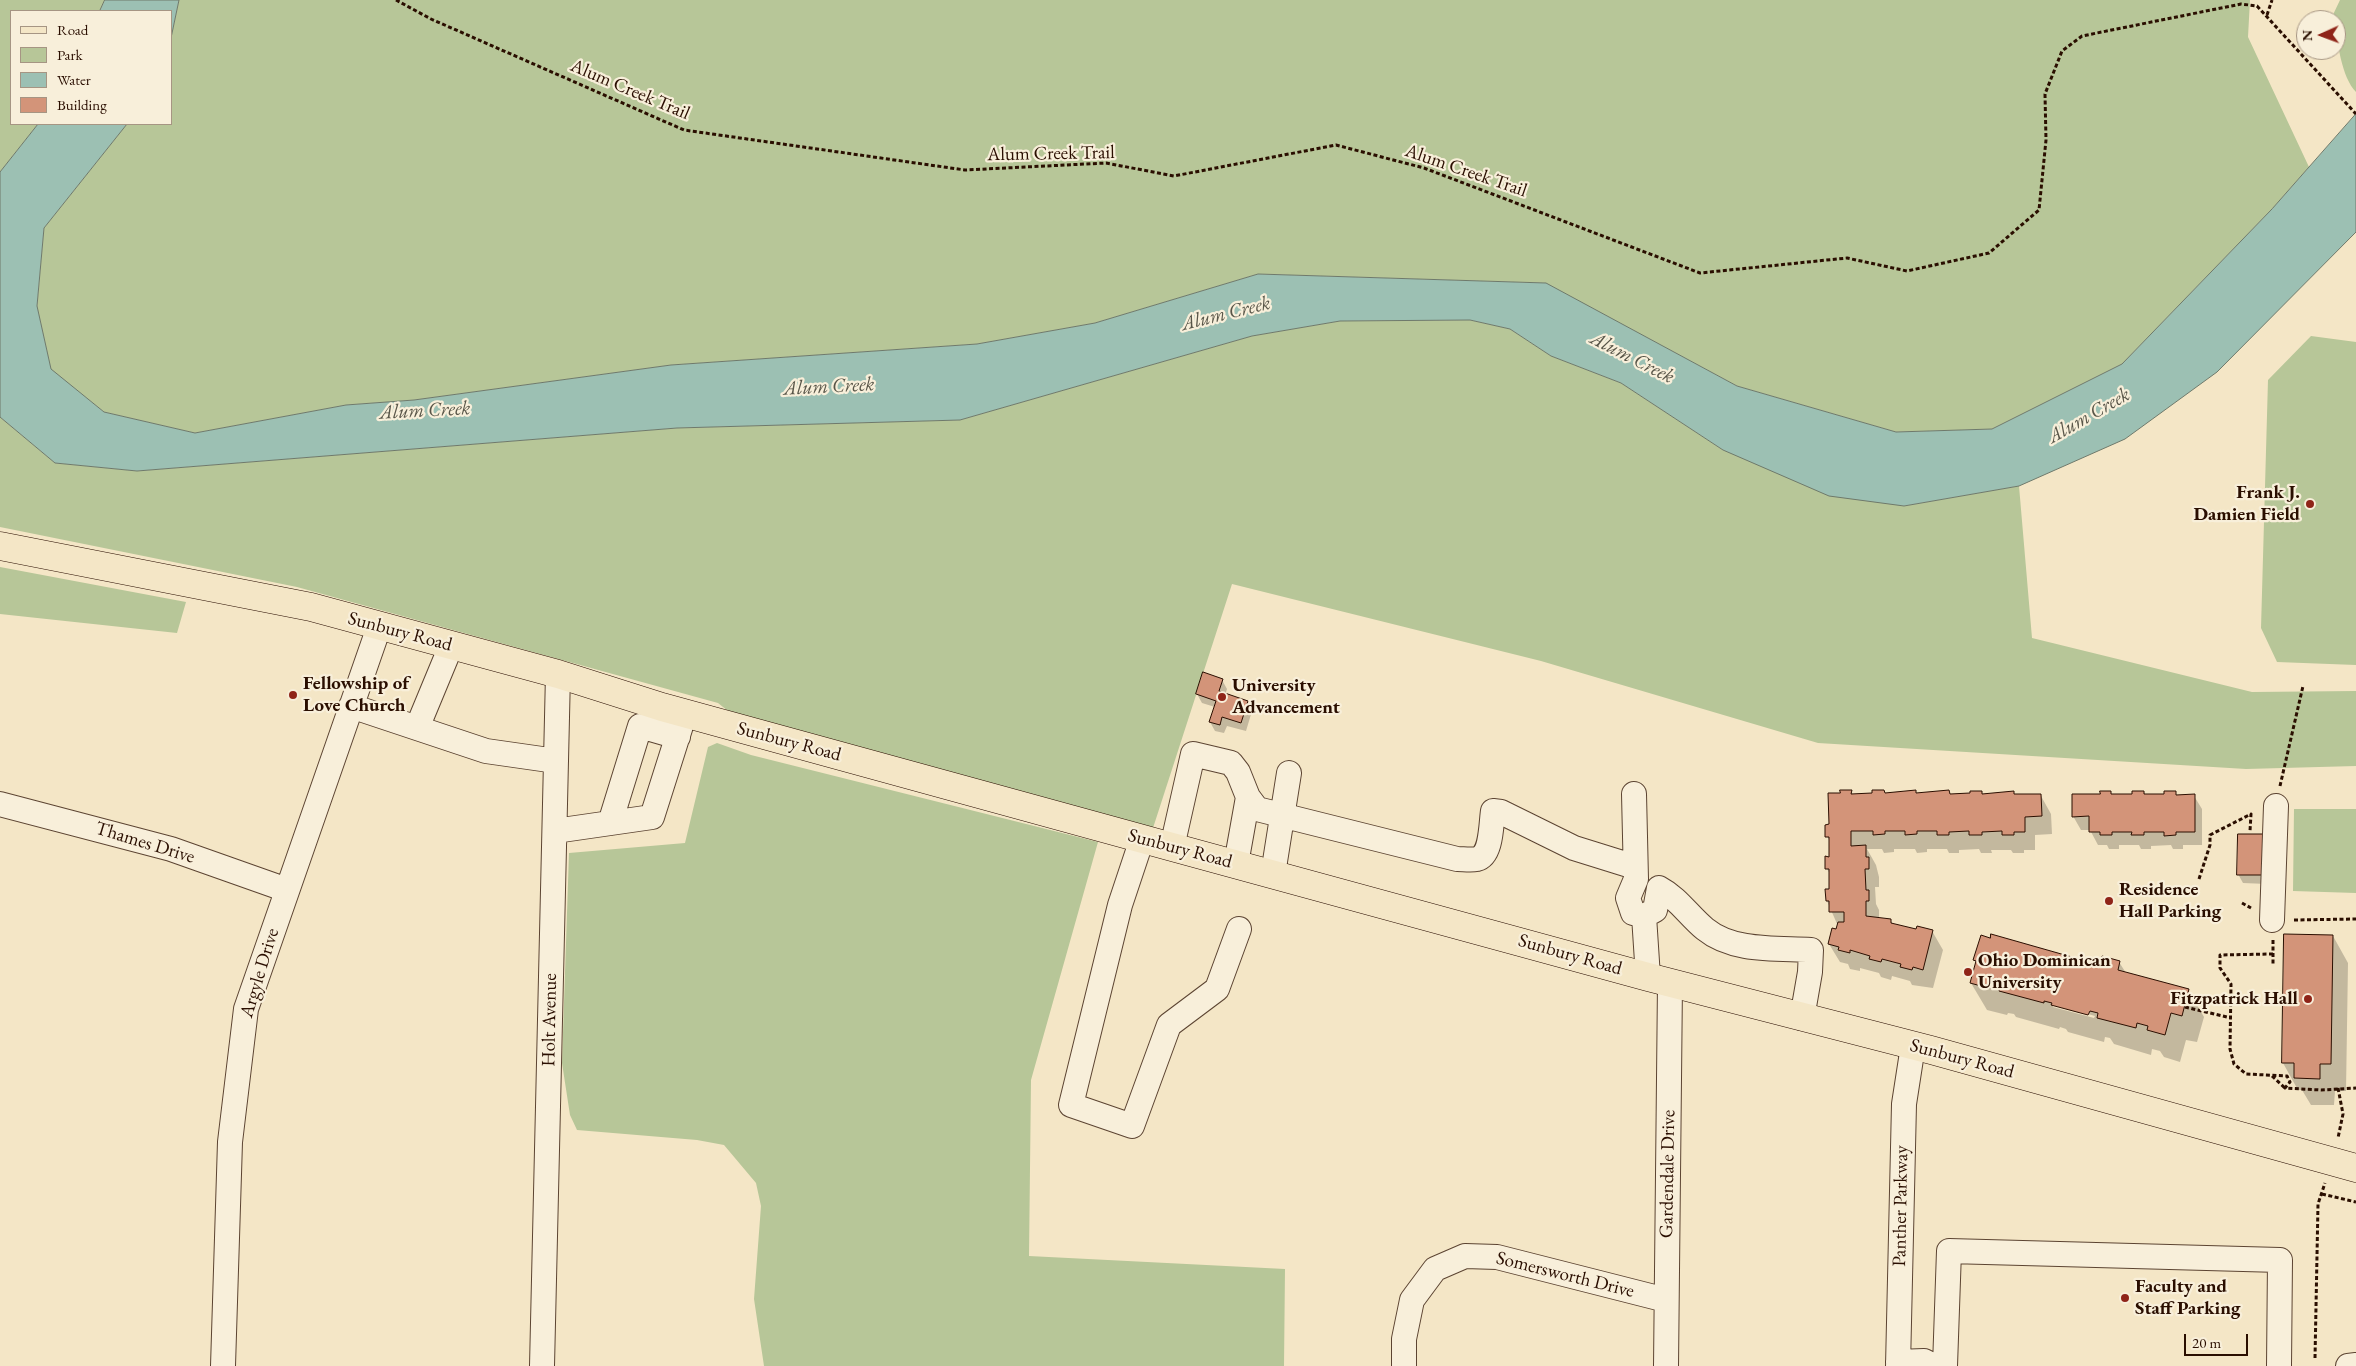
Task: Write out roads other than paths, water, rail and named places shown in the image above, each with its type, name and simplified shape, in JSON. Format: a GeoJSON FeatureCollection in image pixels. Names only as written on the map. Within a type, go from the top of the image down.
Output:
{"type":"FeatureCollection","features":[{"type":"Feature","properties":{"kind":"main road","name":"Sunbury Road"},"geometry":{"type":"LineString","coordinates":[[0,546],[311,607],[379,627],[558,674],[682,725],[1142,839],[2344,1164]]}},
{"type":"Feature","properties":{"kind":"street","name":"Argyle Drive"},"geometry":{"type":"LineString","coordinates":[[222,1366],[230,1142],[246,1009],[379,627]]}},
{"type":"Feature","properties":{"kind":"street"},"geometry":{"type":"LineString","coordinates":[[417,728],[451,646]]}},
{"type":"Feature","properties":{"kind":"street","name":"Holt Avenue"},"geometry":{"type":"LineString","coordinates":[[542,1366],[558,674]]}},
{"type":"Feature","properties":{"kind":"street"},"geometry":{"type":"LineString","coordinates":[[352,706],[486,751],[556,761]]}},
{"type":"Feature","properties":{"kind":"street"},"geometry":{"type":"LineString","coordinates":[[555,831],[652,817],[682,725],[640,726],[610,823]]}},
{"type":"Feature","properties":{"kind":"street"},"geometry":{"type":"LineString","coordinates":[[1172,847],[1193,754],[1231,762],[1238,772],[1248,797],[1257,809],[1456,859],[1476,859],[1482,856],[1487,847],[1493,811],[1501,812],[1574,848],[1650,879],[1659,888],[1672,895],[1689,915],[1719,939],[1764,948],[1811,950],[1810,972],[1802,1018]]}},
{"type":"Feature","properties":{"kind":"street"},"geometry":{"type":"LineString","coordinates":[[1274,874],[1289,773]]}},
{"type":"Feature","properties":{"kind":"street"},"geometry":{"type":"LineString","coordinates":[[1634,794],[1636,873],[1628,898],[1633,912],[1644,916],[1655,910],[1659,888]]}},
{"type":"Feature","properties":{"kind":"street"},"geometry":{"type":"LineString","coordinates":[[1236,864],[1248,797]]}},
{"type":"Feature","properties":{"kind":"street","name":"Thames Drive"},"geometry":{"type":"LineString","coordinates":[[0,804],[171,849],[287,890]]}},
{"type":"Feature","properties":{"kind":"street"},"geometry":{"type":"LineString","coordinates":[[2272,920],[2276,806]]}},
{"type":"Feature","properties":{"kind":"street"},"geometry":{"type":"LineString","coordinates":[[1142,839],[1120,905],[1071,1105],[1132,1126],[1169,1024],[1217,990],[1239,929]]}},
{"type":"Feature","properties":{"kind":"street","name":"Gardendale Drive"},"geometry":{"type":"LineString","coordinates":[[1644,916],[1659,980],[1666,1366]]}},
{"type":"Feature","properties":{"kind":"street","name":"Panther Parkway"},"geometry":{"type":"LineString","coordinates":[[1898,1364],[1904,1104],[1913,1046]]}},
{"type":"Feature","properties":{"kind":"street"},"geometry":{"type":"LineString","coordinates":[[1945,1366],[1949,1251],[2280,1260],[2279,1366]]}},
{"type":"Feature","properties":{"kind":"street","name":"Somersworth Drive"},"geometry":{"type":"LineString","coordinates":[[1404,1366],[1404,1339],[1412,1300],[1435,1269],[1465,1256],[1497,1257],[1666,1300]]}},
{"type":"Feature","properties":{"kind":"street"},"geometry":{"type":"LineString","coordinates":[[1898,1364],[1924,1362],[1934,1366]]}},
{"type":"Feature","properties":{"kind":"street"},"geometry":{"type":"LineString","coordinates":[[2348,1366],[2356,1365]]}},
{"type":"Feature","properties":{"kind":"water"},"geometry":{"type":"Polygon","coordinates":[[[105,0],[179,0],[172,33],[172,10],[100,10],[105,0]]]}},
{"type":"Feature","properties":{"kind":"water","name":"Alum Creek"},"geometry":{"type":"Polygon","coordinates":[[[2356,114],[2356,232],[2217,372],[2125,439],[2019,486],[1904,506],[1829,496],[1723,450],[1621,383],[1551,356],[1510,329],[1470,320],[1340,321],[1252,336],[960,420],[677,428],[137,471],[55,463],[0,417],[0,172],[37,125],[126,125],[44,228],[37,306],[51,369],[104,412],[195,433],[346,405],[414,400],[671,365],[977,344],[1095,323],[1258,274],[1546,283],[1737,386],[1896,432],[1992,429],[2122,364],[2272,209],[2356,114]]]}},
{"type":"Feature","properties":{"kind":"place","name":"Frank J. Damien Field"},"geometry":{"type":"Point","coordinates":[2310,504]}},
{"type":"Feature","properties":{"kind":"place","name":"Fellowship of Love Church"},"geometry":{"type":"Point","coordinates":[293,695]}},
{"type":"Feature","properties":{"kind":"place","name":"University Advancement"},"geometry":{"type":"Point","coordinates":[1222,697]}},
{"type":"Feature","properties":{"kind":"place","name":"Residence Hall Parking"},"geometry":{"type":"Point","coordinates":[2109,901]}},
{"type":"Feature","properties":{"kind":"place","name":"Ohio Dominican University"},"geometry":{"type":"Point","coordinates":[1968,972]}},
{"type":"Feature","properties":{"kind":"place","name":"Fitzpatrick Hall"},"geometry":{"type":"Point","coordinates":[2308,999]}},
{"type":"Feature","properties":{"kind":"place","name":"Faculty and Staff Parking"},"geometry":{"type":"Point","coordinates":[2125,1298]}}]}
